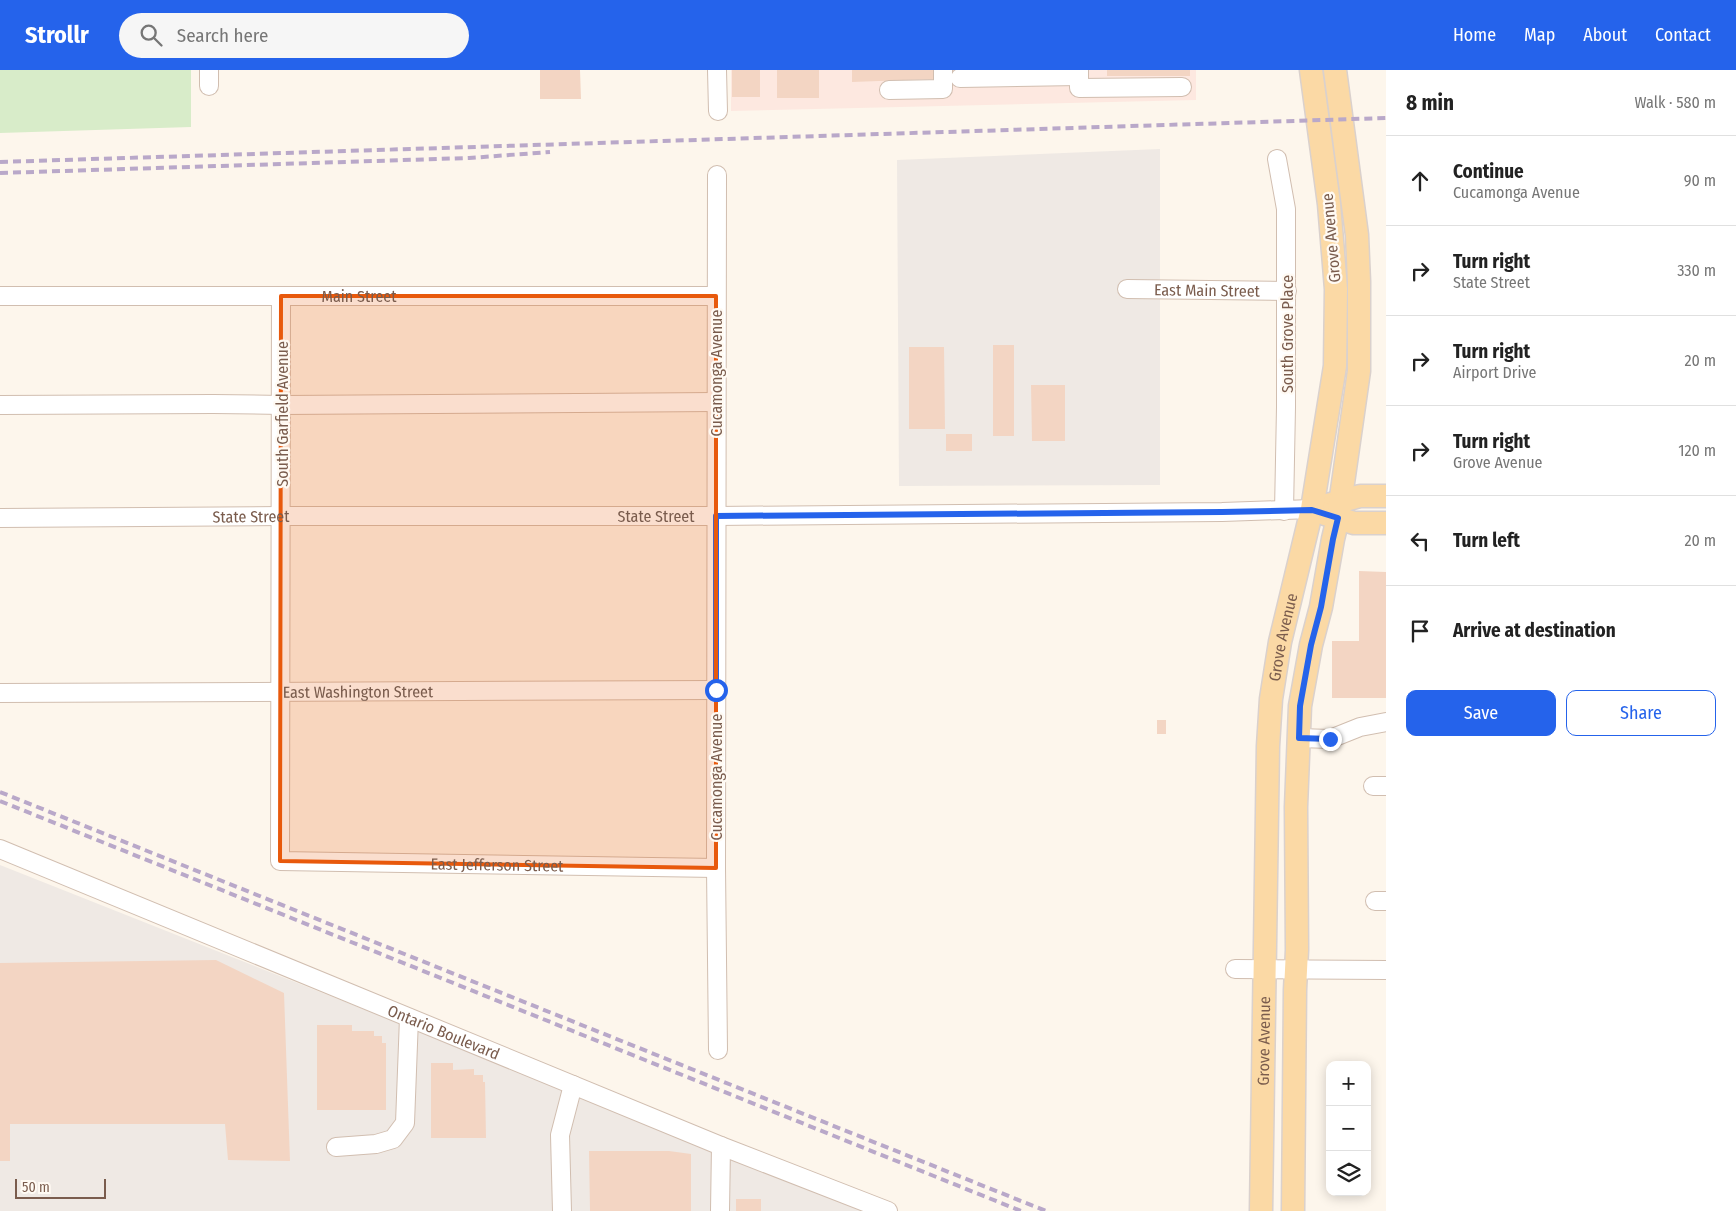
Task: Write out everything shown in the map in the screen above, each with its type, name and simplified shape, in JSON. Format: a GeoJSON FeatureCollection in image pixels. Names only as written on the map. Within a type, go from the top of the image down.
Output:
{"type":"FeatureCollection","features":[{"type":"Feature","properties":{"kind":"main road","name":"Grove Avenue"},"geometry":{"type":"LineString","coordinates":[[1260,1211],[1268,746],[1271,699],[1280,642],[1312,510],[1335,366],[1336,289],[1329,204],[1311,70]]}},
{"type":"Feature","properties":{"kind":"main road","name":"Grove Avenue"},"geometry":{"type":"LineString","coordinates":[[1293,1211],[1295,990],[1297,970],[1296,807],[1300,706],[1339,510],[1359,371],[1358,235],[1335,70]]}},
{"type":"Feature","properties":{"kind":"main road"},"geometry":{"type":"LineString","coordinates":[[1312,510],[1339,510],[1360,496],[1386,496]]}},
{"type":"Feature","properties":{"kind":"main road"},"geometry":{"type":"LineString","coordinates":[[1339,510],[1354,523],[1386,523]]}},
{"type":"Feature","properties":{"kind":"street"},"geometry":{"type":"LineString","coordinates":[[717,70],[718,111]]}},
{"type":"Feature","properties":{"kind":"street"},"geometry":{"type":"LineString","coordinates":[[889,90],[943,89],[943,70]]}},
{"type":"Feature","properties":{"kind":"street"},"geometry":{"type":"LineString","coordinates":[[960,78],[1079,73],[1079,88],[1182,87]]}},
{"type":"Feature","properties":{"kind":"street","name":"South Grove Place"},"geometry":{"type":"LineString","coordinates":[[1277,158],[1286,209],[1287,291],[1284,511]]}},
{"type":"Feature","properties":{"kind":"street","name":"Cucamonga Avenue"},"geometry":{"type":"LineString","coordinates":[[717,175],[716,868],[718,1050]]}},
{"type":"Feature","properties":{"kind":"street","name":"East Main Street"},"geometry":{"type":"LineString","coordinates":[[1127,289],[1287,291]]}},
{"type":"Feature","properties":{"kind":"street","name":"Main Street"},"geometry":{"type":"LineString","coordinates":[[0,296],[716,296]]}},
{"type":"Feature","properties":{"kind":"street","name":"South Garfield Avenue"},"geometry":{"type":"LineString","coordinates":[[280,861],[281,296]]}},
{"type":"Feature","properties":{"kind":"street"},"geometry":{"type":"LineString","coordinates":[[0,405],[213,404],[282,406],[716,402]]}},
{"type":"Feature","properties":{"kind":"street","name":"State Street"},"geometry":{"type":"LineString","coordinates":[[0,518],[716,516],[1312,510]]}},
{"type":"Feature","properties":{"kind":"street","name":"East Washington Street"},"geometry":{"type":"LineString","coordinates":[[0,693],[716,690]]}},
{"type":"Feature","properties":{"kind":"street"},"geometry":{"type":"LineString","coordinates":[[1299,738],[1330,739],[1360,727],[1386,722]]}},
{"type":"Feature","properties":{"kind":"street","name":"Ontario Boulevard"},"geometry":{"type":"LineString","coordinates":[[0,849],[721,1146],[888,1211]]}},
{"type":"Feature","properties":{"kind":"street","name":"East Jefferson Street"},"geometry":{"type":"LineString","coordinates":[[280,861],[716,868]]}},
{"type":"Feature","properties":{"kind":"street"},"geometry":{"type":"LineString","coordinates":[[1235,969],[1386,970]]}},
{"type":"Feature","properties":{"kind":"street"},"geometry":{"type":"LineString","coordinates":[[336,1146],[376,1144],[393,1139],[405,1123],[409,1018]]}},
{"type":"Feature","properties":{"kind":"street"},"geometry":{"type":"LineString","coordinates":[[562,1211],[560,1135],[573,1085]]}},
{"type":"Feature","properties":{"kind":"street"},"geometry":{"type":"LineString","coordinates":[[720,1211],[721,1146]]}},
{"type":"Feature","properties":{"kind":"highlighted area"},"geometry":{"type":"Polygon","coordinates":[[[281,296],[716,296],[716,868],[280,861],[281,296]]]}},
{"type":"Feature","properties":{"kind":"shaded area"},"geometry":{"type":"Polygon","coordinates":[[[731,70],[1196,70],[1196,100],[731,111],[731,70]]]}},
{"type":"Feature","properties":{"kind":"shaded area"},"geometry":{"type":"Polygon","coordinates":[[[1160,149],[1160,485],[899,486],[897,160],[1160,149]]]}},
{"type":"Feature","properties":{"kind":"shaded area"},"geometry":{"type":"Polygon","coordinates":[[[0,865],[802,1183],[873,1211],[0,1211],[0,865]]]}},
{"type":"Feature","properties":{"kind":"green space"},"geometry":{"type":"Polygon","coordinates":[[[0,70],[191,70],[191,127],[0,133],[0,70]]]}},
{"type":"Feature","properties":{"kind":"building"},"geometry":{"type":"Polygon","coordinates":[[[540,70],[580,70],[581,99],[540,99],[540,70]]]}},
{"type":"Feature","properties":{"kind":"building"},"geometry":{"type":"Polygon","coordinates":[[[732,70],[760,70],[760,97],[732,97],[732,70]]]}},
{"type":"Feature","properties":{"kind":"building"},"geometry":{"type":"Polygon","coordinates":[[[777,70],[819,70],[819,98],[777,98],[777,70]]]}},
{"type":"Feature","properties":{"kind":"building"},"geometry":{"type":"Polygon","coordinates":[[[852,70],[934,70],[933,79],[852,82],[852,70]]]}},
{"type":"Feature","properties":{"kind":"building"},"geometry":{"type":"Polygon","coordinates":[[[1107,70],[1190,70],[1190,76],[1107,76],[1107,70]]]}},
{"type":"Feature","properties":{"kind":"building"},"geometry":{"type":"Polygon","coordinates":[[[993,345],[1014,345],[1014,436],[993,436],[993,345]]]}},
{"type":"Feature","properties":{"kind":"building"},"geometry":{"type":"Polygon","coordinates":[[[909,347],[944,347],[945,429],[909,429],[909,347]]]}},
{"type":"Feature","properties":{"kind":"building"},"geometry":{"type":"Polygon","coordinates":[[[1031,385],[1065,385],[1065,441],[1032,441],[1031,385]]]}},
{"type":"Feature","properties":{"kind":"building"},"geometry":{"type":"Polygon","coordinates":[[[946,434],[972,434],[972,451],[946,451],[946,434]]]}},
{"type":"Feature","properties":{"kind":"building"},"geometry":{"type":"Polygon","coordinates":[[[1359,571],[1386,572],[1386,698],[1332,698],[1332,641],[1359,641],[1359,571]]]}},
{"type":"Feature","properties":{"kind":"building"},"geometry":{"type":"Polygon","coordinates":[[[1157,720],[1166,720],[1166,734],[1157,734],[1157,720]]]}},
{"type":"Feature","properties":{"kind":"building"},"geometry":{"type":"Polygon","coordinates":[[[216,960],[284,993],[290,1161],[228,1160],[225,1124],[10,1124],[10,1161],[0,1161],[0,963],[216,960]]]}},
{"type":"Feature","properties":{"kind":"building"},"geometry":{"type":"Polygon","coordinates":[[[317,1025],[352,1025],[352,1031],[374,1031],[374,1036],[382,1036],[382,1043],[386,1043],[386,1110],[317,1110],[317,1025]]]}},
{"type":"Feature","properties":{"kind":"building"},"geometry":{"type":"Polygon","coordinates":[[[431,1063],[453,1063],[453,1070],[474,1069],[474,1075],[483,1075],[483,1082],[485,1082],[486,1138],[431,1138],[431,1063]]]}},
{"type":"Feature","properties":{"kind":"building"},"geometry":{"type":"Polygon","coordinates":[[[589,1151],[669,1151],[691,1154],[691,1211],[590,1211],[589,1151]]]}},
{"type":"Feature","properties":{"kind":"building"},"geometry":{"type":"Polygon","coordinates":[[[736,1199],[761,1199],[761,1211],[736,1211],[736,1199]]]}},
{"type":"Feature","properties":{"kind":"railway"},"geometry":{"type":"LineString","coordinates":[[0,162],[1386,118]]}},
{"type":"Feature","properties":{"kind":"railway"},"geometry":{"type":"LineString","coordinates":[[0,173],[469,158],[550,152]]}},
{"type":"Feature","properties":{"kind":"railway"},"geometry":{"type":"LineString","coordinates":[[0,792],[1046,1211]]}},
{"type":"Feature","properties":{"kind":"railway"},"geometry":{"type":"LineString","coordinates":[[0,801],[1021,1211]]}},
{"type":"Feature","properties":{"kind":"route"},"geometry":{"type":"LineString","coordinates":[[716,690],[716,516],[1312,510],[1338,518],[1300,706],[1299,738],[1330,739]]}}]}
